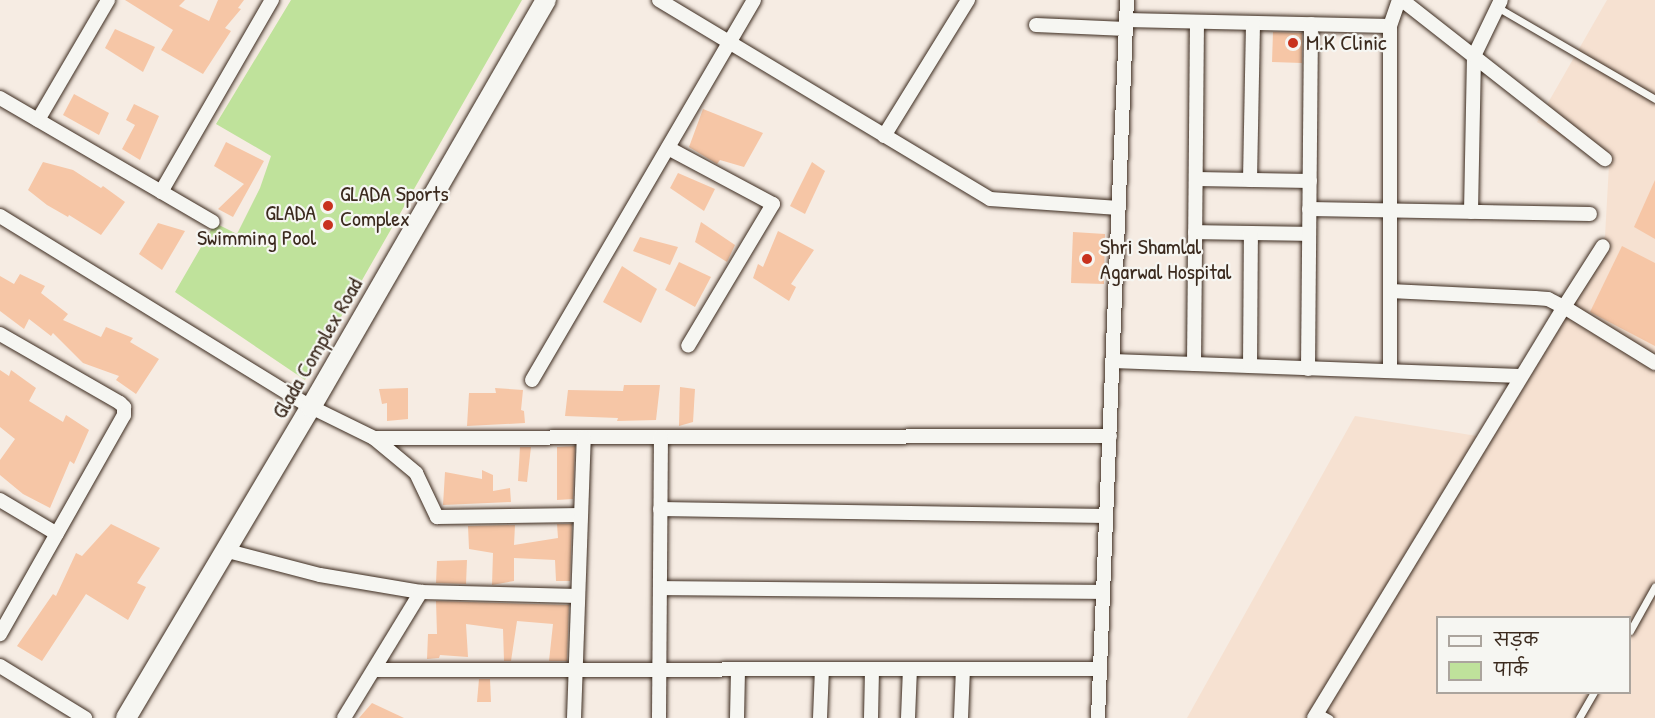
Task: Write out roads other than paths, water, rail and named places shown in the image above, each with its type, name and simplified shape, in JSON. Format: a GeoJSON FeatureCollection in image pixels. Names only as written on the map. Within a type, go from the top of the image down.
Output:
{"type":"FeatureCollection","features":[{"type":"Feature","properties":{"kind":"street"},"geometry":{"type":"LineString","coordinates":[[38,120],[108,0]]}},
{"type":"Feature","properties":{"kind":"street"},"geometry":{"type":"LineString","coordinates":[[161,192],[272,0]]}},
{"type":"Feature","properties":{"kind":"street","name":"Glada Complex Road"},"geometry":{"type":"LineString","coordinates":[[126,718],[311,407],[546,0]]}},
{"type":"Feature","properties":{"kind":"street"},"geometry":{"type":"LineString","coordinates":[[659,0],[990,200],[1119,208]]}},
{"type":"Feature","properties":{"kind":"street"},"geometry":{"type":"LineString","coordinates":[[532,380],[754,0]]}},
{"type":"Feature","properties":{"kind":"street"},"geometry":{"type":"LineString","coordinates":[[884,136],[968,0]]}},
{"type":"Feature","properties":{"kind":"street"},"geometry":{"type":"LineString","coordinates":[[1098,718],[1127,0]]}},
{"type":"Feature","properties":{"kind":"street"},"geometry":{"type":"LineString","coordinates":[[1390,371],[1390,26],[1400,0],[1605,159]]}},
{"type":"Feature","properties":{"kind":"street"},"geometry":{"type":"LineString","coordinates":[[1471,212],[1474,56],[1499,3]]}},
{"type":"Feature","properties":{"kind":"street"},"geometry":{"type":"LineString","coordinates":[[1194,364],[1197,22]]}},
{"type":"Feature","properties":{"kind":"street"},"geometry":{"type":"LineString","coordinates":[[1036,25],[1197,22],[1390,26]]}},
{"type":"Feature","properties":{"kind":"street"},"geometry":{"type":"LineString","coordinates":[[1250,180],[1253,23]]}},
{"type":"Feature","properties":{"kind":"street"},"geometry":{"type":"LineString","coordinates":[[1308,369],[1311,24]]}},
{"type":"Feature","properties":{"kind":"street"},"geometry":{"type":"LineString","coordinates":[[0,98],[213,222]]}},
{"type":"Feature","properties":{"kind":"street"},"geometry":{"type":"LineString","coordinates":[[668,148],[773,204],[688,346]]}},
{"type":"Feature","properties":{"kind":"street"},"geometry":{"type":"LineString","coordinates":[[1196,179],[1310,181]]}},
{"type":"Feature","properties":{"kind":"street"},"geometry":{"type":"LineString","coordinates":[[1309,209],[1590,214]]}},
{"type":"Feature","properties":{"kind":"street"},"geometry":{"type":"LineString","coordinates":[[0,216],[311,407],[374,438],[416,473],[437,517],[581,515]]}},
{"type":"Feature","properties":{"kind":"street"},"geometry":{"type":"LineString","coordinates":[[1195,232],[1309,234]]}},
{"type":"Feature","properties":{"kind":"street"},"geometry":{"type":"LineString","coordinates":[[1250,366],[1251,233]]}},
{"type":"Feature","properties":{"kind":"street"},"geometry":{"type":"LineString","coordinates":[[1320,716],[1520,376],[1603,246]]}},
{"type":"Feature","properties":{"kind":"street"},"geometry":{"type":"LineString","coordinates":[[1390,291],[1548,299],[1655,363]]}},
{"type":"Feature","properties":{"kind":"street"},"geometry":{"type":"LineString","coordinates":[[0,334],[124,407],[124,416],[0,634]]}},
{"type":"Feature","properties":{"kind":"street"},"geometry":{"type":"LineString","coordinates":[[1113,362],[1520,376]]}},
{"type":"Feature","properties":{"kind":"street"},"geometry":{"type":"LineString","coordinates":[[374,438],[1110,436]]}},
{"type":"Feature","properties":{"kind":"street"},"geometry":{"type":"LineString","coordinates":[[574,718],[584,437]]}},
{"type":"Feature","properties":{"kind":"street"},"geometry":{"type":"LineString","coordinates":[[659,718],[661,437]]}},
{"type":"Feature","properties":{"kind":"street"},"geometry":{"type":"LineString","coordinates":[[0,500],[57,534]]}},
{"type":"Feature","properties":{"kind":"street"},"geometry":{"type":"LineString","coordinates":[[660,509],[1106,516]]}},
{"type":"Feature","properties":{"kind":"street"},"geometry":{"type":"LineString","coordinates":[[224,550],[320,575],[422,592],[578,596]]}},
{"type":"Feature","properties":{"kind":"street"},"geometry":{"type":"LineString","coordinates":[[660,588],[1103,592]]}},
{"type":"Feature","properties":{"kind":"street"},"geometry":{"type":"LineString","coordinates":[[344,718],[422,592]]}},
{"type":"Feature","properties":{"kind":"street"},"geometry":{"type":"LineString","coordinates":[[0,666],[85,718]]}},
{"type":"Feature","properties":{"kind":"street"},"geometry":{"type":"LineString","coordinates":[[737,718],[738,669]]}},
{"type":"Feature","properties":{"kind":"street"},"geometry":{"type":"LineString","coordinates":[[820,718],[822,669]]}},
{"type":"Feature","properties":{"kind":"street"},"geometry":{"type":"LineString","coordinates":[[871,718],[873,669]]}},
{"type":"Feature","properties":{"kind":"street"},"geometry":{"type":"LineString","coordinates":[[908,718],[910,669]]}},
{"type":"Feature","properties":{"kind":"street"},"geometry":{"type":"LineString","coordinates":[[961,718],[963,669]]}},
{"type":"Feature","properties":{"kind":"street"},"geometry":{"type":"LineString","coordinates":[[374,670],[1100,669]]}},
{"type":"Feature","properties":{"kind":"lane"},"geometry":{"type":"LineString","coordinates":[[1499,3],[1655,99]]}},
{"type":"Feature","properties":{"kind":"lane"},"geometry":{"type":"LineString","coordinates":[[1631,628],[1655,586]]}},
{"type":"Feature","properties":{"kind":"lane"},"geometry":{"type":"LineString","coordinates":[[1580,718],[1593,694]]}},
{"type":"Feature","properties":{"kind":"place","name":"M.K Clinic"},"geometry":{"type":"Point","coordinates":[1293,43]}},
{"type":"Feature","properties":{"kind":"place","name":"GLADA Sports Complex"},"geometry":{"type":"Point","coordinates":[328,206]}},
{"type":"Feature","properties":{"kind":"place","name":"GLADA Swimming Pool"},"geometry":{"type":"Point","coordinates":[328,225]}},
{"type":"Feature","properties":{"kind":"place","name":"Shri Shamlal Agarwal Hospital"},"geometry":{"type":"Point","coordinates":[1087,259]}}]}
